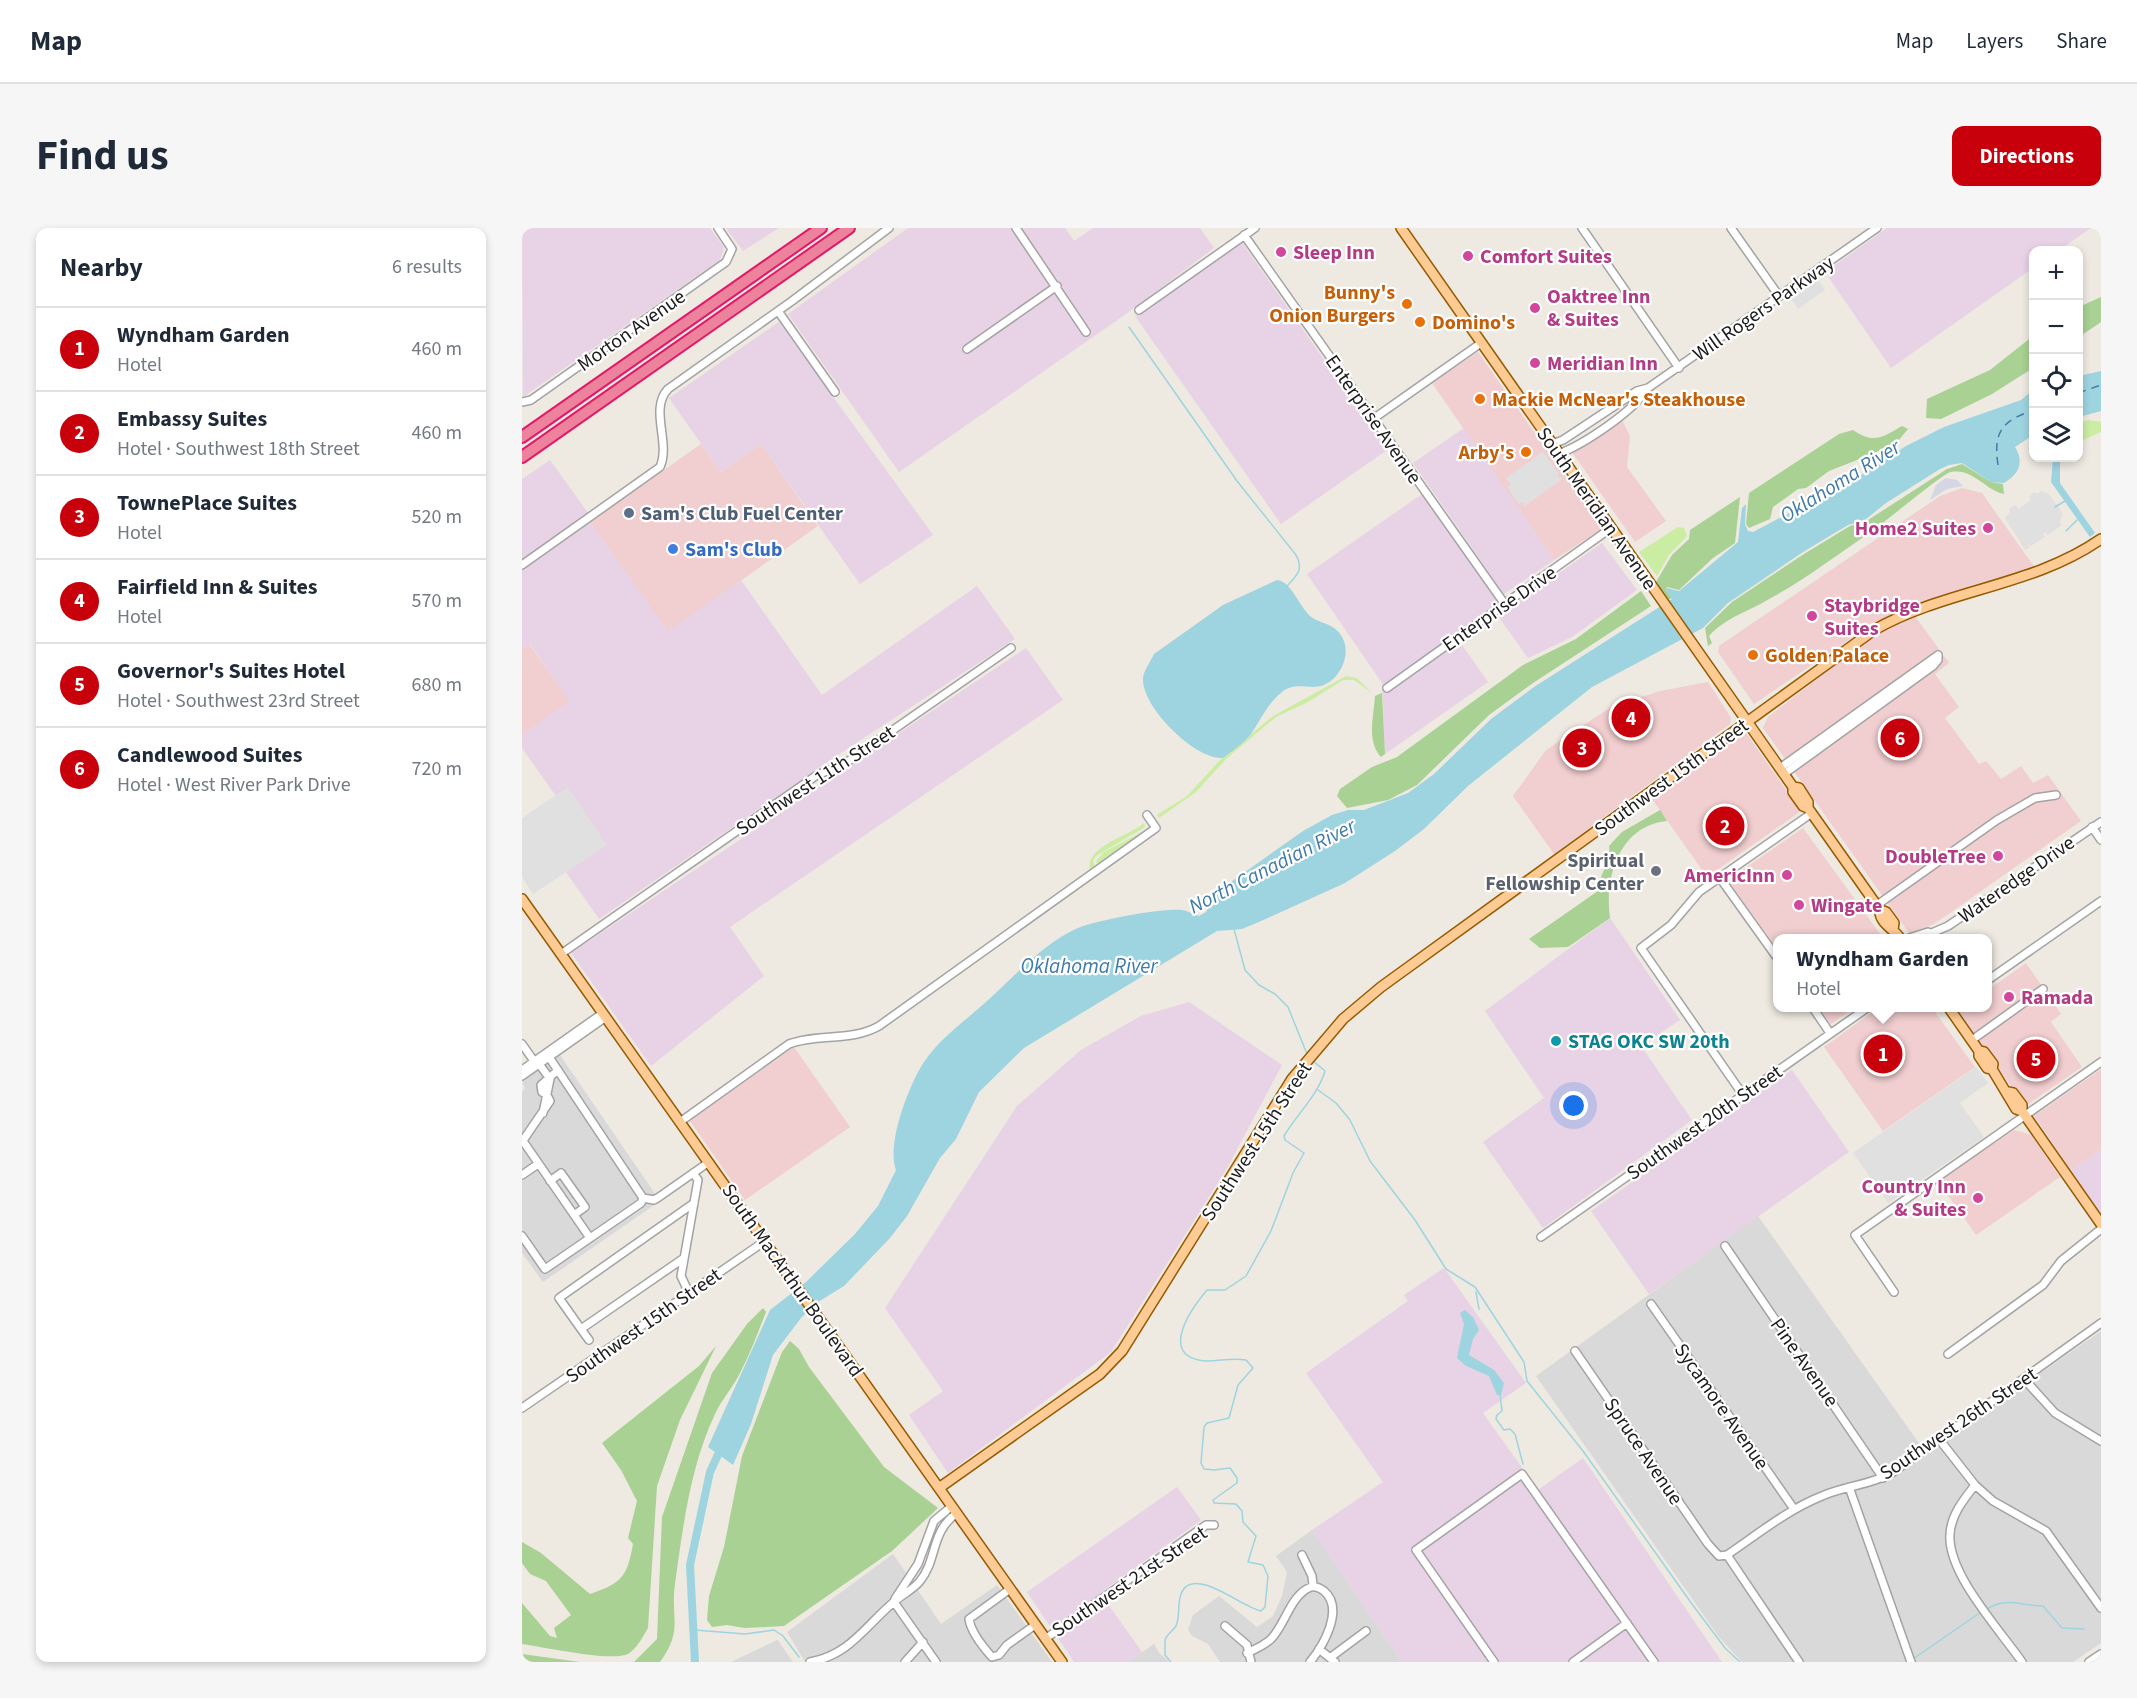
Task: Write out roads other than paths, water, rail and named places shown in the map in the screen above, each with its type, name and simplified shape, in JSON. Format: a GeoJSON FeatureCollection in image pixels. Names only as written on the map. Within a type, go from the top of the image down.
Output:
{"type":"FeatureCollection","features":[{"type":"Feature","properties":{"kind":"highway"},"geometry":{"type":"LineString","coordinates":[[522,437],[822,228]]}},
{"type":"Feature","properties":{"kind":"highway"},"geometry":{"type":"LineString","coordinates":[[522,457],[849,228]]}},
{"type":"Feature","properties":{"kind":"main road","name":"South Meridian Avenue"},"geometry":{"type":"LineString","coordinates":[[1401,228],[1782,771],[1793,787],[1793,792],[1803,806],[1810,810],[1879,908],[1880,916],[1896,934]]}},
{"type":"Feature","properties":{"kind":"main road","name":"Southwest 15th Street"},"geometry":{"type":"LineString","coordinates":[[939,1488],[1100,1374],[1122,1351],[1292,1079],[1329,1035],[1381,987],[1857,641],[1892,620],[1930,605],[2038,573],[2064,562],[2101,539]]}},
{"type":"Feature","properties":{"kind":"main road","name":"South MacArthur Boulevard"},"geometry":{"type":"LineString","coordinates":[[522,899],[789,1273],[1062,1662]]}},
{"type":"Feature","properties":{"kind":"main road"},"geometry":{"type":"LineString","coordinates":[[1952,1012],[1979,1051],[1979,1056],[1987,1068],[1992,1069],[2008,1092],[2016,1109],[2023,1113],[2101,1224]]}},
{"type":"Feature","properties":{"kind":"street","name":"Morton Avenue"},"geometry":{"type":"LineString","coordinates":[[522,402],[531,400],[726,262],[732,249],[718,228]]}},
{"type":"Feature","properties":{"kind":"street"},"geometry":{"type":"LineString","coordinates":[[522,565],[657,470],[663,456],[660,406],[664,393],[889,228]]}},
{"type":"Feature","properties":{"kind":"street"},"geometry":{"type":"LineString","coordinates":[[1016,228],[1086,332]]}},
{"type":"Feature","properties":{"kind":"street"},"geometry":{"type":"LineString","coordinates":[[1139,310],[1255,228]]}},
{"type":"Feature","properties":{"kind":"street"},"geometry":{"type":"LineString","coordinates":[[1582,228],[1678,368]]}},
{"type":"Feature","properties":{"kind":"street"},"geometry":{"type":"LineString","coordinates":[[1731,228],[1779,296]]}},
{"type":"Feature","properties":{"kind":"street","name":"Will Rogers Parkway"},"geometry":{"type":"LineString","coordinates":[[1552,444],[1563,440],[1637,391],[1648,388],[1877,228]]}},
{"type":"Feature","properties":{"kind":"street","name":"Enterprise Avenue"},"geometry":{"type":"LineString","coordinates":[[1244,235],[1504,603]]}},
{"type":"Feature","properties":{"kind":"street"},"geometry":{"type":"LineString","coordinates":[[967,349],[1057,286]]}},
{"type":"Feature","properties":{"kind":"street"},"geometry":{"type":"LineString","coordinates":[[778,310],[835,392]]}},
{"type":"Feature","properties":{"kind":"street"},"geometry":{"type":"LineString","coordinates":[[1372,419],[1481,343]]}},
{"type":"Feature","properties":{"kind":"street","name":"Will Rogers Parkway"},"geometry":{"type":"LineString","coordinates":[[1558,454],[1570,450],[1617,417],[1642,397],[1648,388]]}},
{"type":"Feature","properties":{"kind":"street"},"geometry":{"type":"LineString","coordinates":[[1611,408],[1617,417]]}},
{"type":"Feature","properties":{"kind":"street"},"geometry":{"type":"LineString","coordinates":[[1596,418],[1602,427]]}},
{"type":"Feature","properties":{"kind":"street","name":"Enterprise Drive"},"geometry":{"type":"LineString","coordinates":[[1387,688],[1611,528]]}},
{"type":"Feature","properties":{"kind":"street","name":"Southwest 11th Street"},"geometry":{"type":"LineString","coordinates":[[561,954],[817,775],[844,764],[1011,648]]}},
{"type":"Feature","properties":{"kind":"street"},"geometry":{"type":"LineString","coordinates":[[1782,771],[1883,698],[1933,666],[1938,660],[1938,655],[1883,698]]}},
{"type":"Feature","properties":{"kind":"street"},"geometry":{"type":"LineString","coordinates":[[1879,908],[1997,820],[2034,798],[2056,795]]}},
{"type":"Feature","properties":{"kind":"street"},"geometry":{"type":"LineString","coordinates":[[1743,1095],[1641,948],[1671,925],[1694,896],[1810,810]]}},
{"type":"Feature","properties":{"kind":"street"},"geometry":{"type":"LineString","coordinates":[[680,1122],[789,1044],[800,1040],[856,1035],[879,1026],[1156,828],[1147,815]]}},
{"type":"Feature","properties":{"kind":"street","name":"Wateredge Drive"},"geometry":{"type":"LineString","coordinates":[[1931,934],[2101,822]]}},
{"type":"Feature","properties":{"kind":"street","name":"Wateredge Drive"},"geometry":{"type":"LineString","coordinates":[[2092,827],[2101,840]]}},
{"type":"Feature","properties":{"kind":"street"},"geometry":{"type":"LineString","coordinates":[[1720,878],[1773,952]]}},
{"type":"Feature","properties":{"kind":"street"},"geometry":{"type":"LineString","coordinates":[[1992,977],[2101,901]]}},
{"type":"Feature","properties":{"kind":"street","name":"Wateredge Drive"},"geometry":{"type":"LineString","coordinates":[[1919,934],[1940,930]]}},
{"type":"Feature","properties":{"kind":"street"},"geometry":{"type":"LineString","coordinates":[[1972,1040],[2043,989]]}},
{"type":"Feature","properties":{"kind":"street"},"geometry":{"type":"LineString","coordinates":[[1816,1012],[1830,1033]]}},
{"type":"Feature","properties":{"kind":"street","name":"Southwest 20th Street"},"geometry":{"type":"LineString","coordinates":[[1541,1237],[1861,1012]]}},
{"type":"Feature","properties":{"kind":"street"},"geometry":{"type":"LineString","coordinates":[[522,1070],[549,1057],[605,1015]]}},
{"type":"Feature","properties":{"kind":"street"},"geometry":{"type":"LineString","coordinates":[[522,1076],[605,1015]]}},
{"type":"Feature","properties":{"kind":"street"},"geometry":{"type":"LineString","coordinates":[[522,1044],[548,1076],[543,1113],[522,1142],[590,1238]]}},
{"type":"Feature","properties":{"kind":"street"},"geometry":{"type":"LineString","coordinates":[[522,1236],[545,1269],[641,1203],[643,1196],[593,1116],[585,1110],[549,1057]]}},
{"type":"Feature","properties":{"kind":"street"},"geometry":{"type":"LineString","coordinates":[[1894,1292],[1855,1235],[2023,1113],[2101,1062]]}},
{"type":"Feature","properties":{"kind":"street"},"geometry":{"type":"LineString","coordinates":[[548,1076],[558,1070]]}},
{"type":"Feature","properties":{"kind":"street"},"geometry":{"type":"LineString","coordinates":[[643,1196],[659,1197],[709,1162]]}},
{"type":"Feature","properties":{"kind":"street"},"geometry":{"type":"LineString","coordinates":[[522,1175],[538,1164]]}},
{"type":"Feature","properties":{"kind":"street"},"geometry":{"type":"LineString","coordinates":[[550,1181],[561,1173],[585,1207],[574,1215]]}},
{"type":"Feature","properties":{"kind":"street"},"geometry":{"type":"LineString","coordinates":[[689,1293],[681,1279],[698,1180],[693,1173]]}},
{"type":"Feature","properties":{"kind":"street"},"geometry":{"type":"LineString","coordinates":[[589,1340],[559,1298],[694,1203]]}},
{"type":"Feature","properties":{"kind":"street"},"geometry":{"type":"LineString","coordinates":[[1948,1354],[2043,1285],[2054,1268],[2101,1229]]}},
{"type":"Feature","properties":{"kind":"street","name":"Southwest 15th Street"},"geometry":{"type":"LineString","coordinates":[[522,1408],[765,1241]]}},
{"type":"Feature","properties":{"kind":"street","name":"Pine Avenue"},"geometry":{"type":"LineString","coordinates":[[1725,1246],[1883,1478]]}},
{"type":"Feature","properties":{"kind":"street"},"geometry":{"type":"LineString","coordinates":[[581,1329],[684,1258]]}},
{"type":"Feature","properties":{"kind":"street","name":"Sycamore Avenue"},"geometry":{"type":"LineString","coordinates":[[1650,1304],[1794,1509]]}},
{"type":"Feature","properties":{"kind":"street","name":"Southwest 26th Street"},"geometry":{"type":"LineString","coordinates":[[1727,1555],[1794,1509],[1850,1487],[1883,1478],[2101,1323]]}},
{"type":"Feature","properties":{"kind":"street","name":"Spruce Avenue"},"geometry":{"type":"LineString","coordinates":[[1575,1351],[1714,1551],[1719,1556],[1727,1555]]}},
{"type":"Feature","properties":{"kind":"street"},"geometry":{"type":"LineString","coordinates":[[2024,1379],[2055,1413],[2101,1441]]}},
{"type":"Feature","properties":{"kind":"street"},"geometry":{"type":"LineString","coordinates":[[1939,1439],[1975,1485],[1993,1501],[2046,1531],[2101,1608]]}},
{"type":"Feature","properties":{"kind":"street"},"geometry":{"type":"LineString","coordinates":[[1494,1662],[1416,1550],[1521,1474],[1654,1662]]}},
{"type":"Feature","properties":{"kind":"street"},"geometry":{"type":"LineString","coordinates":[[1975,1485],[1954,1517],[1950,1533],[1951,1552],[1958,1571],[2022,1662]]}},
{"type":"Feature","properties":{"kind":"street"},"geometry":{"type":"LineString","coordinates":[[1850,1487],[1910,1660]]}},
{"type":"Feature","properties":{"kind":"street"},"geometry":{"type":"LineString","coordinates":[[894,1602],[918,1564],[934,1521],[954,1509]]}},
{"type":"Feature","properties":{"kind":"street"},"geometry":{"type":"LineString","coordinates":[[810,1662],[840,1653],[921,1580],[942,1527],[954,1509]]}},
{"type":"Feature","properties":{"kind":"street","name":"Southwest 21st Street"},"geometry":{"type":"LineString","coordinates":[[1045,1639],[1206,1525],[1214,1525]]}},
{"type":"Feature","properties":{"kind":"street"},"geometry":{"type":"LineString","coordinates":[[925,1542],[934,1546]]}},
{"type":"Feature","properties":{"kind":"street"},"geometry":{"type":"LineString","coordinates":[[1302,1555],[1312,1576],[1313,1586]]}},
{"type":"Feature","properties":{"kind":"street"},"geometry":{"type":"LineString","coordinates":[[1727,1555],[1799,1662]]}},
{"type":"Feature","properties":{"kind":"street"},"geometry":{"type":"LineString","coordinates":[[1310,1662],[1319,1649],[1333,1611],[1327,1594],[1313,1586]]}},
{"type":"Feature","properties":{"kind":"street"},"geometry":{"type":"LineString","coordinates":[[1247,1653],[1272,1639],[1297,1599],[1313,1586]]}},
{"type":"Feature","properties":{"kind":"street","name":"Southwest 21st Street"},"geometry":{"type":"LineString","coordinates":[[1011,1589],[969,1619],[970,1626],[992,1657],[999,1655],[1007,1645],[1035,1625]]}},
{"type":"Feature","properties":{"kind":"street"},"geometry":{"type":"LineString","coordinates":[[894,1602],[936,1662]]}},
{"type":"Feature","properties":{"kind":"street"},"geometry":{"type":"LineString","coordinates":[[1573,1662],[1627,1623]]}},
{"type":"Feature","properties":{"kind":"street"},"geometry":{"type":"LineString","coordinates":[[1225,1626],[1247,1645],[1247,1653],[1251,1662]]}},
{"type":"Feature","properties":{"kind":"street"},"geometry":{"type":"LineString","coordinates":[[1319,1649],[1333,1660],[1366,1630]]}},
{"type":"Feature","properties":{"kind":"street"},"geometry":{"type":"LineString","coordinates":[[905,1662],[923,1642]]}},
{"type":"Feature","properties":{"kind":"street"},"geometry":{"type":"LineString","coordinates":[[2089,1662],[2101,1654]]}},
{"type":"Feature","properties":{"kind":"water"},"geometry":{"type":"Polygon","coordinates":[[[2101,371],[2101,411],[2083,416],[2083,408],[2083,375],[2101,371]]]}},
{"type":"Feature","properties":{"kind":"water","name":"Oklahoma River"},"geometry":{"type":"Polygon","coordinates":[[[2029,393],[2029,438],[2015,447],[2020,463],[2009,480],[2004,483],[1991,482],[1962,463],[1940,469],[1886,503],[1865,520],[1848,525],[1803,552],[1728,603],[1703,628],[1592,687],[1468,786],[1424,829],[1345,883],[1242,929],[1217,931],[1024,1048],[979,1092],[956,1139],[940,1158],[907,1216],[890,1238],[844,1286],[818,1302],[801,1318],[773,1355],[751,1424],[733,1465],[708,1447],[770,1310],[806,1282],[855,1234],[878,1206],[896,1170],[894,1145],[906,1099],[918,1072],[930,1053],[1041,951],[1078,928],[1114,918],[1172,910],[1182,910],[1199,916],[1206,912],[1218,891],[1303,831],[1332,815],[1348,810],[1364,810],[1408,793],[1434,774],[1491,719],[1534,687],[1672,599],[1667,588],[1679,591],[1738,542],[1742,508],[1746,504],[1745,524],[1748,531],[1753,532],[1858,477],[1906,446],[1944,427],[2021,400],[2029,393]]]}},
{"type":"Feature","properties":{"kind":"water"},"geometry":{"type":"Polygon","coordinates":[[[2053,462],[2060,462],[2060,483],[2095,533],[2090,537],[2051,482],[2053,462]]]}},
{"type":"Feature","properties":{"kind":"water"},"geometry":{"type":"Polygon","coordinates":[[[1277,580],[1282,581],[1291,589],[1310,616],[1331,626],[1340,634],[1346,650],[1342,667],[1331,681],[1319,687],[1297,686],[1286,689],[1264,712],[1245,741],[1223,758],[1211,756],[1185,741],[1160,717],[1145,691],[1144,673],[1154,654],[1223,605],[1277,580]]]}},
{"type":"Feature","properties":{"kind":"water"},"geometry":{"type":"Polygon","coordinates":[[[1465,1310],[1473,1317],[1479,1330],[1473,1339],[1469,1355],[1494,1370],[1504,1383],[1501,1395],[1497,1395],[1489,1376],[1466,1366],[1457,1358],[1464,1324],[1460,1313],[1465,1310]]]}},
{"type":"Feature","properties":{"kind":"waterway"},"geometry":{"type":"LineString","coordinates":[[1129,327],[1237,481],[1296,555],[1299,568],[1287,586]]}},
{"type":"Feature","properties":{"kind":"waterway"},"geometry":{"type":"LineString","coordinates":[[2055,507],[2065,501]]}},
{"type":"Feature","properties":{"kind":"waterway"},"geometry":{"type":"LineString","coordinates":[[2066,531],[2077,520]]}},
{"type":"Feature","properties":{"kind":"waterway"},"geometry":{"type":"LineString","coordinates":[[1234,929],[1245,970],[1259,985],[1275,994],[1288,1007],[1307,1054]]}},
{"type":"Feature","properties":{"kind":"waterway"},"geometry":{"type":"LineString","coordinates":[[1171,1662],[1165,1655],[1165,1640],[1176,1626],[1181,1594],[1190,1584],[1209,1586],[1261,1611],[1265,1607],[1268,1576],[1263,1565],[1248,1562],[1256,1536],[1243,1522],[1242,1511],[1236,1504],[1214,1503],[1213,1500],[1237,1483],[1237,1478],[1230,1468],[1204,1469],[1201,1463],[1204,1427],[1207,1423],[1229,1418],[1238,1385],[1253,1368],[1246,1360],[1204,1361],[1190,1357],[1183,1350],[1181,1341],[1187,1319],[1207,1290],[1225,1290],[1246,1276],[1271,1231],[1293,1173],[1304,1153],[1285,1140],[1284,1136],[1312,1096],[1325,1071],[1312,1060]]}},
{"type":"Feature","properties":{"kind":"waterway"},"geometry":{"type":"LineString","coordinates":[[1318,1090],[1336,1103],[1350,1120],[1370,1161],[1415,1220],[1446,1269],[1475,1287],[1524,1362],[1527,1381],[1583,1451],[1725,1648],[1740,1662]]}},
{"type":"Feature","properties":{"kind":"waterway"},"geometry":{"type":"LineString","coordinates":[[1476,1292],[1479,1309]]}},
{"type":"Feature","properties":{"kind":"waterway"},"geometry":{"type":"LineString","coordinates":[[1500,1394],[1502,1411],[1496,1419],[1504,1430],[1510,1429],[1515,1434],[1523,1464]]}},
{"type":"Feature","properties":{"kind":"waterway","name":"North Canadian River"},"geometry":{"type":"LineString","coordinates":[[695,1662],[690,1565],[710,1472],[722,1446]]}},
{"type":"Feature","properties":{"kind":"waterway"},"geometry":{"type":"LineString","coordinates":[[1985,1610],[2000,1603],[2043,1606],[2062,1628],[2084,1629]]}},
{"type":"Feature","properties":{"kind":"waterway"},"geometry":{"type":"LineString","coordinates":[[1913,1659],[1981,1612]]}},
{"type":"Feature","properties":{"kind":"waterway"},"geometry":{"type":"LineString","coordinates":[[695,1630],[745,1634],[774,1630],[783,1636],[799,1657]]}},
{"type":"Feature","properties":{"kind":"place","name":"Sleep Inn"},"geometry":{"type":"Point","coordinates":[1281,252]}},
{"type":"Feature","properties":{"kind":"place","name":"Comfort Suites"},"geometry":{"type":"Point","coordinates":[1468,256]}},
{"type":"Feature","properties":{"kind":"place","name":"Bunny's Onion Burgers"},"geometry":{"type":"Point","coordinates":[1407,304]}},
{"type":"Feature","properties":{"kind":"place","name":"Oaktree Inn & Suites"},"geometry":{"type":"Point","coordinates":[1535,308]}},
{"type":"Feature","properties":{"kind":"place","name":"Domino's"},"geometry":{"type":"Point","coordinates":[1420,322]}},
{"type":"Feature","properties":{"kind":"place","name":"Meridian Inn"},"geometry":{"type":"Point","coordinates":[1535,363]}},
{"type":"Feature","properties":{"kind":"place","name":"Mackie McNear's Steakhouse"},"geometry":{"type":"Point","coordinates":[1480,399]}},
{"type":"Feature","properties":{"kind":"place","name":"Arby's"},"geometry":{"type":"Point","coordinates":[1526,452]}},
{"type":"Feature","properties":{"kind":"place","name":"Sam's Club Fuel Center"},"geometry":{"type":"Point","coordinates":[629,513]}},
{"type":"Feature","properties":{"kind":"place","name":"Home2 Suites"},"geometry":{"type":"Point","coordinates":[1988,528]}},
{"type":"Feature","properties":{"kind":"place","name":"Sam's Club"},"geometry":{"type":"Point","coordinates":[673,549]}},
{"type":"Feature","properties":{"kind":"place","name":"Staybridge Suites"},"geometry":{"type":"Point","coordinates":[1812,616]}},
{"type":"Feature","properties":{"kind":"place","name":"Golden Palace"},"geometry":{"type":"Point","coordinates":[1753,655]}},
{"type":"Feature","properties":{"kind":"place","name":"Fairfield Inn & Suites"},"geometry":{"type":"Point","coordinates":[1631,718]}},
{"type":"Feature","properties":{"kind":"place","name":"Candlewood Suites"},"geometry":{"type":"Point","coordinates":[1900,738]}},
{"type":"Feature","properties":{"kind":"place","name":"TownePlace Suites"},"geometry":{"type":"Point","coordinates":[1582,748]}},
{"type":"Feature","properties":{"kind":"place","name":"Embassy Suites"},"geometry":{"type":"Point","coordinates":[1725,826]}},
{"type":"Feature","properties":{"kind":"place","name":"DoubleTree"},"geometry":{"type":"Point","coordinates":[1998,856]}},
{"type":"Feature","properties":{"kind":"place","name":"Spiritual Fellowship Center"},"geometry":{"type":"Point","coordinates":[1656,871]}},
{"type":"Feature","properties":{"kind":"place","name":"AmericInn"},"geometry":{"type":"Point","coordinates":[1787,875]}},
{"type":"Feature","properties":{"kind":"place","name":"Wingate"},"geometry":{"type":"Point","coordinates":[1799,905]}},
{"type":"Feature","properties":{"kind":"place","name":"Ramada"},"geometry":{"type":"Point","coordinates":[2009,997]}},
{"type":"Feature","properties":{"kind":"place","name":"STAG OKC SW 20th"},"geometry":{"type":"Point","coordinates":[1556,1041]}},
{"type":"Feature","properties":{"kind":"place","name":"Wyndham Garden"},"geometry":{"type":"Point","coordinates":[1883,1054]}},
{"type":"Feature","properties":{"kind":"place","name":"Governor's Suites Hotel"},"geometry":{"type":"Point","coordinates":[2036,1059]}},
{"type":"Feature","properties":{"kind":"place","name":"Country Inn & Suites"},"geometry":{"type":"Point","coordinates":[1978,1198]}}]}
